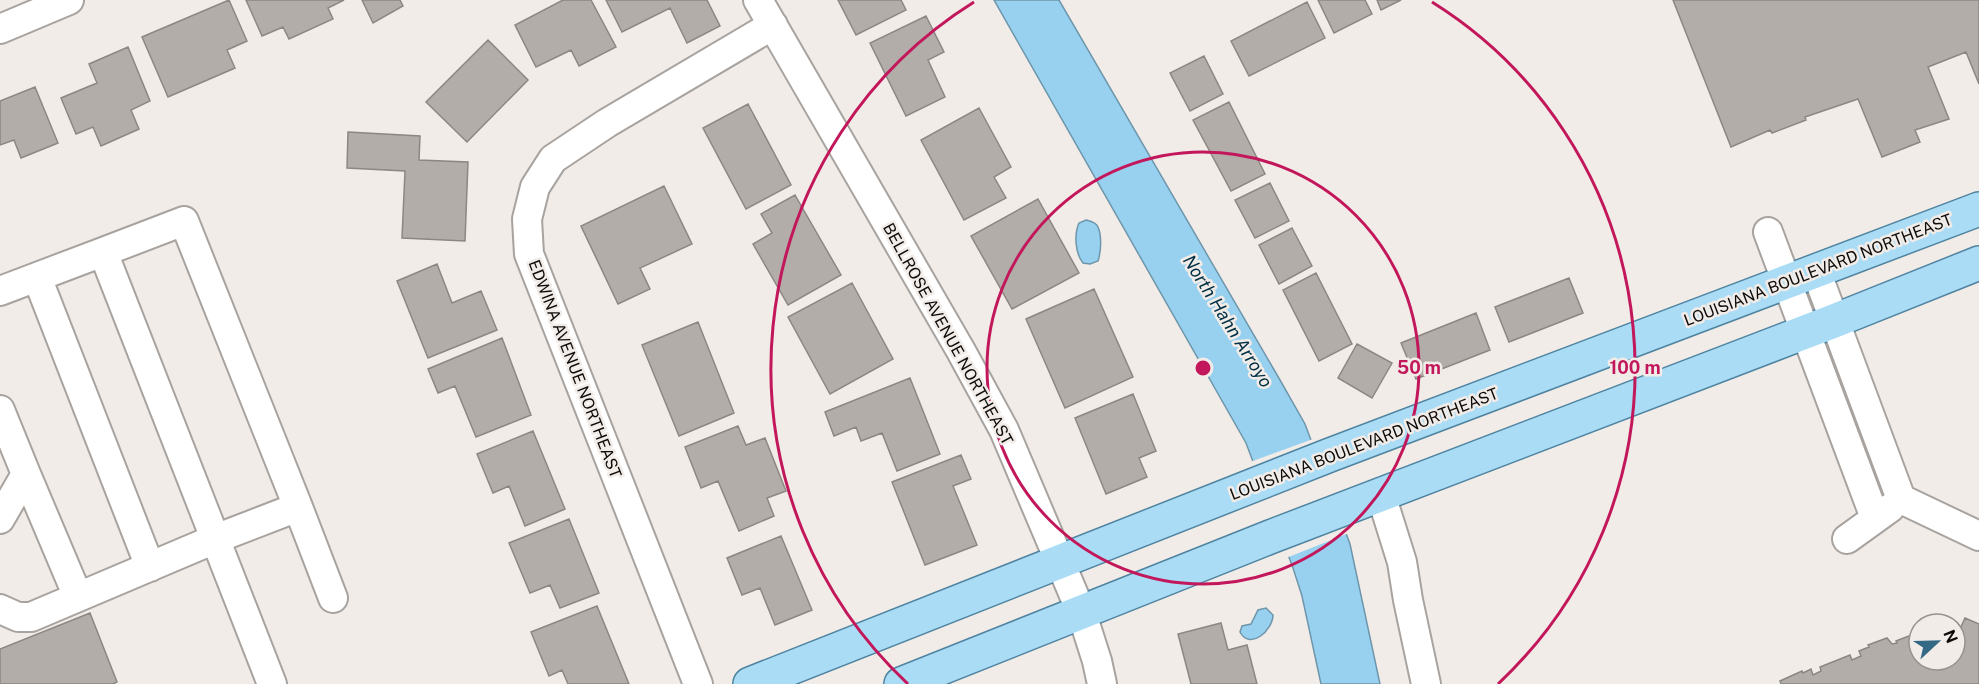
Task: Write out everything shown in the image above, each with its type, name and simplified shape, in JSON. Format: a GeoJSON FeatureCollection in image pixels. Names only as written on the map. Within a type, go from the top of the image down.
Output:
{"type":"FeatureCollection","features":[{"type":"Feature","properties":{"kind":"main road","name":"LOUISIANA BOULEVARD NORTHEAST"},"geometry":{"type":"LineString","coordinates":[[750,684],[1330,455],[1979,209]]}},
{"type":"Feature","properties":{"kind":"main road"},"geometry":{"type":"LineString","coordinates":[[901,684],[1082,614],[1270,537],[1979,263]]}},
{"type":"Feature","properties":{"kind":"street"},"geometry":{"type":"LineString","coordinates":[[0,29],[69,0]]}},
{"type":"Feature","properties":{"kind":"street","name":"BELLROSE AVENUE NORTHEAST"},"geometry":{"type":"LineString","coordinates":[[758,0],[972,370],[1004,430],[1082,614],[1102,684]]}},
{"type":"Feature","properties":{"kind":"street","name":"EDWINA AVENUE NORTHEAST"},"geometry":{"type":"LineString","coordinates":[[698,684],[529,254],[527,219],[535,187],[554,159],[607,123],[773,25]]}},
{"type":"Feature","properties":{"kind":"street"},"geometry":{"type":"LineString","coordinates":[[0,291],[184,221],[333,597]]}},
{"type":"Feature","properties":{"kind":"street"},"geometry":{"type":"LineString","coordinates":[[1768,231],[1801,277],[1820,326],[1901,499],[1978,532]]}},
{"type":"Feature","properties":{"kind":"street"},"geometry":{"type":"LineString","coordinates":[[103,252],[272,684]]}},
{"type":"Feature","properties":{"kind":"street"},"geometry":{"type":"LineString","coordinates":[[37,277],[150,567]]}},
{"type":"Feature","properties":{"kind":"street"},"geometry":{"type":"LineString","coordinates":[[1820,326],[1875,518]]}},
{"type":"Feature","properties":{"kind":"street"},"geometry":{"type":"LineString","coordinates":[[0,410],[78,597]]}},
{"type":"Feature","properties":{"kind":"street"},"geometry":{"type":"LineString","coordinates":[[0,519],[26,474]]}},
{"type":"Feature","properties":{"kind":"street"},"geometry":{"type":"LineString","coordinates":[[1381,495],[1402,562],[1426,684]]}},
{"type":"Feature","properties":{"kind":"street"},"geometry":{"type":"LineString","coordinates":[[1847,539],[1901,499]]}},
{"type":"Feature","properties":{"kind":"street"},"geometry":{"type":"LineString","coordinates":[[0,609],[18,617],[31,617],[215,539],[298,507]]}},
{"type":"Feature","properties":{"kind":"water","name":"North Hahn Arroyo"},"geometry":{"type":"Polygon","coordinates":[[[994,0],[1059,0],[1305,424],[1350,544],[1380,684],[1321,684],[1302,596],[1246,443],[994,0]]]}},
{"type":"Feature","properties":{"kind":"water"},"geometry":{"type":"Polygon","coordinates":[[[1086,220],[1097,225],[1101,239],[1098,261],[1090,264],[1083,263],[1076,243],[1079,223],[1086,220]]]}},
{"type":"Feature","properties":{"kind":"water"},"geometry":{"type":"Polygon","coordinates":[[[1266,608],[1273,615],[1269,627],[1255,639],[1244,637],[1240,632],[1242,626],[1251,624],[1258,610],[1266,608]]]}},
{"type":"Feature","properties":{"kind":"pier"},"geometry":{"type":"Polygon","coordinates":[[[1313,439],[1349,533],[1286,558],[1250,462],[1313,439]]]}},
{"type":"Feature","properties":{"kind":"building"},"geometry":{"type":"Polygon","coordinates":[[[229,0],[247,41],[227,50],[235,68],[168,97],[142,37],[229,0]]]}},
{"type":"Feature","properties":{"kind":"building"},"geometry":{"type":"Polygon","coordinates":[[[246,0],[344,0],[328,8],[333,19],[289,39],[283,27],[262,36],[246,0]]]}},
{"type":"Feature","properties":{"kind":"building"},"geometry":{"type":"Polygon","coordinates":[[[362,0],[400,0],[403,6],[373,23],[362,0]]]}},
{"type":"Feature","properties":{"kind":"building"},"geometry":{"type":"Polygon","coordinates":[[[563,0],[591,0],[616,47],[579,66],[571,50],[536,67],[515,25],[563,0]]]}},
{"type":"Feature","properties":{"kind":"building"},"geometry":{"type":"Polygon","coordinates":[[[606,0],[707,0],[720,26],[687,43],[670,8],[622,32],[606,0]]]}},
{"type":"Feature","properties":{"kind":"building"},"geometry":{"type":"Polygon","coordinates":[[[838,0],[901,0],[906,10],[856,35],[838,0]]]}},
{"type":"Feature","properties":{"kind":"building"},"geometry":{"type":"Polygon","coordinates":[[[1318,0],[1365,0],[1372,14],[1334,33],[1318,0]]]}},
{"type":"Feature","properties":{"kind":"building"},"geometry":{"type":"Polygon","coordinates":[[[1377,0],[1401,0],[1381,10],[1377,0]]]}},
{"type":"Feature","properties":{"kind":"building"},"geometry":{"type":"Polygon","coordinates":[[[1673,0],[1979,0],[1979,84],[1966,52],[1928,67],[1949,119],[1915,130],[1920,142],[1882,157],[1858,99],[1805,117],[1806,120],[1772,133],[1770,130],[1731,147],[1673,0]]]}},
{"type":"Feature","properties":{"kind":"building"},"geometry":{"type":"Polygon","coordinates":[[[1307,2],[1325,38],[1249,76],[1231,41],[1307,2]]]}},
{"type":"Feature","properties":{"kind":"building"},"geometry":{"type":"Polygon","coordinates":[[[926,16],[944,52],[928,60],[945,97],[906,116],[870,43],[926,16]]]}},
{"type":"Feature","properties":{"kind":"building"},"geometry":{"type":"Polygon","coordinates":[[[488,40],[528,80],[467,142],[426,102],[488,40]]]}},
{"type":"Feature","properties":{"kind":"building"},"geometry":{"type":"Polygon","coordinates":[[[128,47],[150,101],[131,110],[139,129],[101,146],[93,127],[76,134],[61,98],[97,83],[89,64],[128,47]]]}},
{"type":"Feature","properties":{"kind":"building"},"geometry":{"type":"Polygon","coordinates":[[[1204,56],[1223,94],[1190,111],[1170,73],[1204,56]]]}},
{"type":"Feature","properties":{"kind":"building"},"geometry":{"type":"Polygon","coordinates":[[[35,87],[58,143],[21,158],[14,140],[0,145],[0,101],[35,87]]]}},
{"type":"Feature","properties":{"kind":"building"},"geometry":{"type":"Polygon","coordinates":[[[1229,102],[1265,174],[1231,191],[1193,120],[1229,102]]]}},
{"type":"Feature","properties":{"kind":"building"},"geometry":{"type":"Polygon","coordinates":[[[748,104],[791,185],[746,209],[703,128],[748,104]]]}},
{"type":"Feature","properties":{"kind":"building"},"geometry":{"type":"Polygon","coordinates":[[[979,108],[1011,167],[994,177],[1006,198],[964,220],[921,140],[979,108]]]}},
{"type":"Feature","properties":{"kind":"building"},"geometry":{"type":"Polygon","coordinates":[[[348,132],[420,136],[419,160],[468,162],[465,241],[402,238],[405,171],[347,168],[348,132]]]}},
{"type":"Feature","properties":{"kind":"building"},"geometry":{"type":"Polygon","coordinates":[[[1270,183],[1289,221],[1255,238],[1235,200],[1270,183]]]}},
{"type":"Feature","properties":{"kind":"building"},"geometry":{"type":"Polygon","coordinates":[[[664,186],[692,244],[640,268],[650,289],[618,304],[581,226],[664,186]]]}},
{"type":"Feature","properties":{"kind":"building"},"geometry":{"type":"Polygon","coordinates":[[[795,195],[841,275],[788,305],[753,244],[772,233],[761,214],[795,195]]]}},
{"type":"Feature","properties":{"kind":"building"},"geometry":{"type":"Polygon","coordinates":[[[1038,199],[1079,273],[1012,309],[971,236],[1038,199]]]}},
{"type":"Feature","properties":{"kind":"building"},"geometry":{"type":"Polygon","coordinates":[[[1292,228],[1312,266],[1279,284],[1259,245],[1292,228]]]}},
{"type":"Feature","properties":{"kind":"building"},"geometry":{"type":"Polygon","coordinates":[[[437,264],[452,303],[481,291],[497,330],[428,358],[397,281],[437,264]]]}},
{"type":"Feature","properties":{"kind":"building"},"geometry":{"type":"Polygon","coordinates":[[[1316,273],[1352,344],[1319,361],[1283,290],[1316,273]]]}},
{"type":"Feature","properties":{"kind":"building"},"geometry":{"type":"Polygon","coordinates":[[[1569,278],[1583,313],[1509,342],[1495,307],[1569,278]]]}},
{"type":"Feature","properties":{"kind":"building"},"geometry":{"type":"Polygon","coordinates":[[[852,283],[893,359],[830,394],[788,317],[852,283]]]}},
{"type":"Feature","properties":{"kind":"building"},"geometry":{"type":"Polygon","coordinates":[[[1094,289],[1133,377],[1065,408],[1026,319],[1094,289]]]}},
{"type":"Feature","properties":{"kind":"building"},"geometry":{"type":"Polygon","coordinates":[[[1476,313],[1490,350],[1416,379],[1401,343],[1476,313]]]}},
{"type":"Feature","properties":{"kind":"building"},"geometry":{"type":"Polygon","coordinates":[[[698,322],[734,413],[679,436],[642,345],[698,322]]]}},
{"type":"Feature","properties":{"kind":"building"},"geometry":{"type":"Polygon","coordinates":[[[502,338],[531,415],[476,437],[455,386],[438,393],[428,369],[502,338]]]}},
{"type":"Feature","properties":{"kind":"building"},"geometry":{"type":"Polygon","coordinates":[[[1357,344],[1392,363],[1372,398],[1338,378],[1357,344]]]}},
{"type":"Feature","properties":{"kind":"building"},"geometry":{"type":"Polygon","coordinates":[[[910,378],[940,454],[897,471],[882,433],[861,441],[856,427],[834,436],[825,412],[910,378]]]}},
{"type":"Feature","properties":{"kind":"building"},"geometry":{"type":"Polygon","coordinates":[[[1133,394],[1156,451],[1139,458],[1147,477],[1106,494],[1075,418],[1133,394]]]}},
{"type":"Feature","properties":{"kind":"building"},"geometry":{"type":"Polygon","coordinates":[[[738,426],[746,445],[765,438],[786,491],[767,498],[774,516],[739,531],[718,481],[701,488],[685,447],[738,426]]]}},
{"type":"Feature","properties":{"kind":"building"},"geometry":{"type":"Polygon","coordinates":[[[533,431],[565,509],[525,526],[509,486],[493,493],[477,454],[533,431]]]}},
{"type":"Feature","properties":{"kind":"building"},"geometry":{"type":"Polygon","coordinates":[[[961,455],[971,479],[953,486],[977,545],[925,565],[892,482],[961,455]]]}},
{"type":"Feature","properties":{"kind":"building"},"geometry":{"type":"Polygon","coordinates":[[[569,519],[599,593],[560,608],[550,585],[530,593],[509,543],[569,519]]]}},
{"type":"Feature","properties":{"kind":"building"},"geometry":{"type":"Polygon","coordinates":[[[781,536],[812,610],[775,625],[760,588],[742,595],[727,558],[781,536]]]}},
{"type":"Feature","properties":{"kind":"building"},"geometry":{"type":"Polygon","coordinates":[[[597,606],[629,684],[568,684],[562,670],[549,676],[531,632],[597,606]]]}},
{"type":"Feature","properties":{"kind":"building"},"geometry":{"type":"Polygon","coordinates":[[[90,613],[117,682],[113,684],[0,684],[0,649],[90,613]]]}},
{"type":"Feature","properties":{"kind":"building"},"geometry":{"type":"Polygon","coordinates":[[[1967,619],[1979,624],[1979,684],[1781,684],[1780,681],[1802,671],[1803,673],[1811,669],[1813,675],[1821,671],[1820,667],[1850,655],[1852,660],[1861,656],[1859,651],[1869,647],[1868,645],[1887,638],[1892,644],[1897,643],[1896,641],[1907,637],[1907,672],[1967,672],[1967,619]]]}},
{"type":"Feature","properties":{"kind":"building"},"geometry":{"type":"Polygon","coordinates":[[[1221,623],[1228,650],[1247,645],[1257,684],[1191,684],[1178,634],[1221,623]]]}}]}
